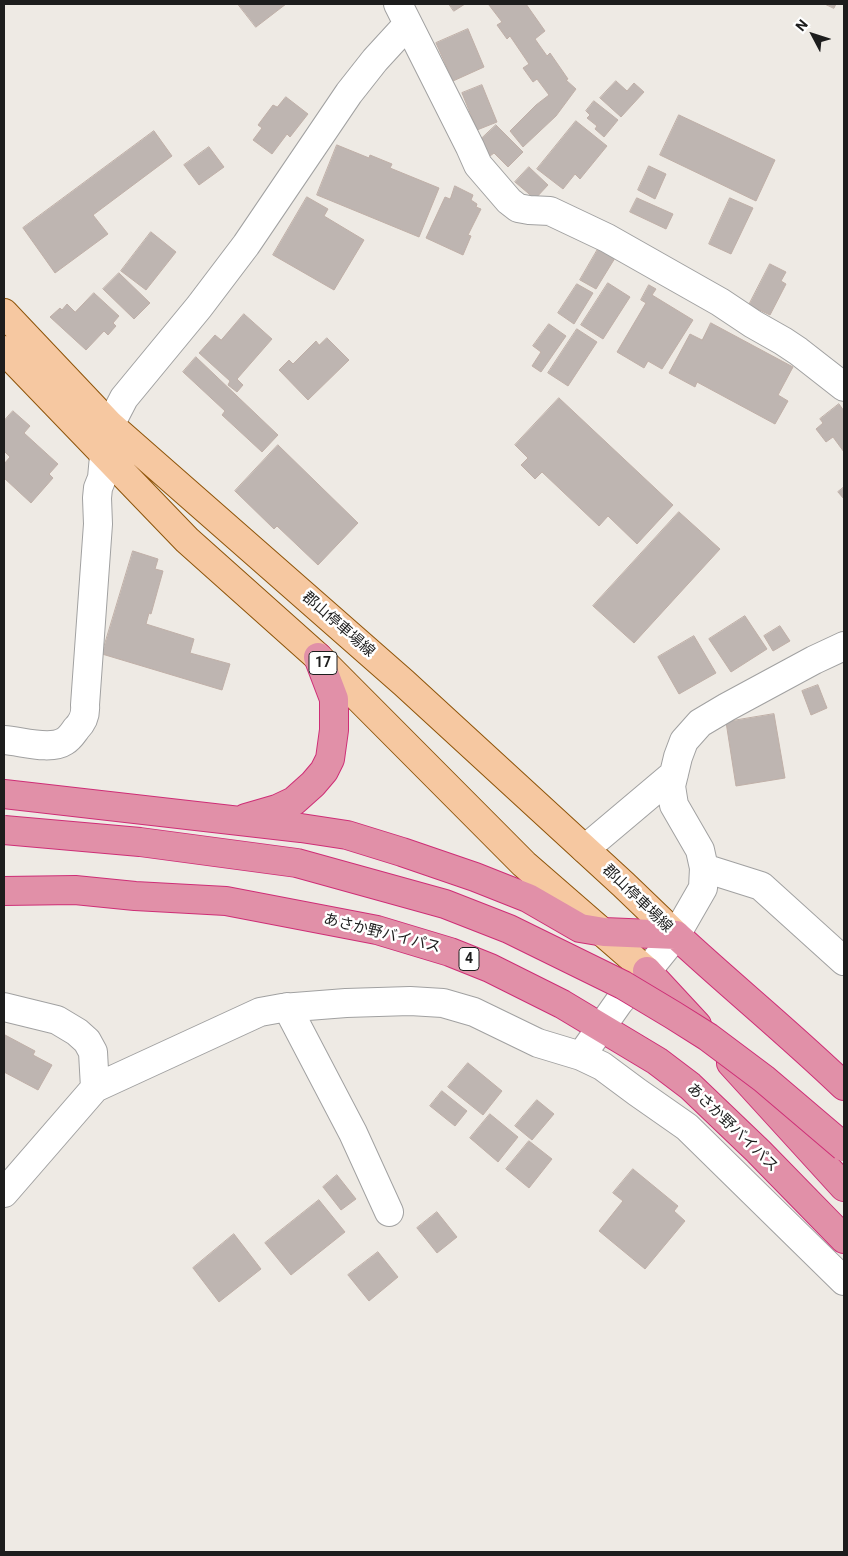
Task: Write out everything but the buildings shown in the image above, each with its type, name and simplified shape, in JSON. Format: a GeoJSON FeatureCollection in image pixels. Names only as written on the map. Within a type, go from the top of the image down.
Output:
{"type":"FeatureCollection","features":[{"type":"Feature","properties":{"kind":"highway"},"geometry":{"type":"LineString","coordinates":[[235,820],[277,809],[294,801],[314,784],[330,759],[334,730],[334,699],[318,657]]}},
{"type":"Feature","properties":{"kind":"highway"},"geometry":{"type":"LineString","coordinates":[[4,794],[235,820],[347,835],[475,877],[528,898],[580,928],[604,932],[676,935],[843,1082]]}},
{"type":"Feature","properties":{"kind":"highway"},"geometry":{"type":"LineString","coordinates":[[4,830],[140,842],[297,863],[445,904],[509,929],[623,985],[673,1015],[708,1037],[764,1078],[844,1148]]}},
{"type":"Feature","properties":{"kind":"highway","name":"あさか野バイパス"},"geometry":{"type":"LineString","coordinates":[[4,891],[75,890],[135,896],[226,901],[377,930],[450,952],[490,968],[562,1004],[657,1061],[690,1086],[758,1151],[844,1239]]}},
{"type":"Feature","properties":{"kind":"highway"},"geometry":{"type":"LineString","coordinates":[[647,971],[844,1187]]}},
{"type":"Feature","properties":{"kind":"main road","name":"郡山停車場線"},"geometry":{"type":"LineString","coordinates":[[4,313],[110,426],[404,682],[676,935]]}},
{"type":"Feature","properties":{"kind":"main road","name":"17"},"geometry":{"type":"LineString","coordinates":[[4,350],[104,456],[187,540],[318,657],[524,864],[647,971]]}},
{"type":"Feature","properties":{"kind":"street"},"geometry":{"type":"LineString","coordinates":[[403,14],[478,164],[509,201],[518,208],[550,211],[607,238],[720,302],[783,341],[844,386]]}},
{"type":"Feature","properties":{"kind":"street"},"geometry":{"type":"LineString","coordinates":[[4,740],[48,746],[56,745],[65,741],[80,726],[86,714],[85,705],[98,524],[98,488],[102,478],[110,426],[124,398],[198,308],[246,245],[374,60],[403,14]]}},
{"type":"Feature","properties":{"kind":"street"},"geometry":{"type":"LineString","coordinates":[[581,1056],[620,1002],[676,935],[703,888],[704,868],[700,850],[674,805],[671,786],[684,741],[700,723],[805,665],[844,646]]}},
{"type":"Feature","properties":{"kind":"street"},"geometry":{"type":"LineString","coordinates":[[585,849],[674,774]]}},
{"type":"Feature","properties":{"kind":"street"},"geometry":{"type":"LineString","coordinates":[[704,868],[761,886],[844,961]]}},
{"type":"Feature","properties":{"kind":"street"},"geometry":{"type":"LineString","coordinates":[[4,1193],[95,1088],[260,1012],[287,1007],[410,1000],[443,1003],[474,1012],[550,1047],[581,1056],[602,1066],[688,1127],[844,1281]]}},
{"type":"Feature","properties":{"kind":"street"},"geometry":{"type":"LineString","coordinates":[[4,1006],[57,1020],[77,1032],[87,1041],[94,1052],[95,1088]]}},
{"type":"Feature","properties":{"kind":"street"},"geometry":{"type":"LineString","coordinates":[[287,1007],[353,1133],[389,1212]]}}]}
